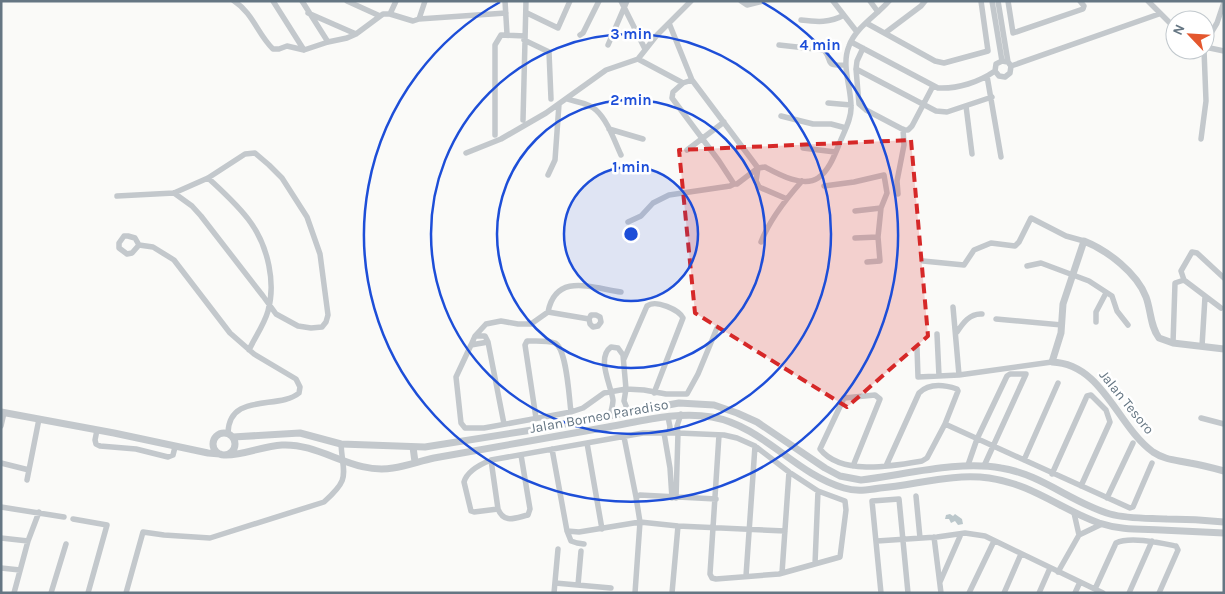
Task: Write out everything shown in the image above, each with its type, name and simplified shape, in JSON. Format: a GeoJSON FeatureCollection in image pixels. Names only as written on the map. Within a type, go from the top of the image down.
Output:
{"type":"FeatureCollection","features":[{"type":"Feature","properties":{"kind":"street"},"geometry":{"type":"LineString","coordinates":[[234,1],[241,4],[274,49],[279,50],[296,39]]}},
{"type":"Feature","properties":{"kind":"street"},"geometry":{"type":"LineString","coordinates":[[273,1],[304,50]]}},
{"type":"Feature","properties":{"kind":"street"},"geometry":{"type":"LineString","coordinates":[[302,1],[328,42]]}},
{"type":"Feature","properties":{"kind":"street"},"geometry":{"type":"LineString","coordinates":[[347,1],[359,4],[380,16]]}},
{"type":"Feature","properties":{"kind":"street"},"geometry":{"type":"LineString","coordinates":[[390,14],[396,1]]}},
{"type":"Feature","properties":{"kind":"street"},"geometry":{"type":"LineString","coordinates":[[419,19],[425,1]]}},
{"type":"Feature","properties":{"kind":"street"},"geometry":{"type":"LineString","coordinates":[[505,1],[507,34]]}},
{"type":"Feature","properties":{"kind":"street"},"geometry":{"type":"LineString","coordinates":[[523,120],[526,1]]}},
{"type":"Feature","properties":{"kind":"street"},"geometry":{"type":"LineString","coordinates":[[527,13],[558,28],[570,3],[562,1]]}},
{"type":"Feature","properties":{"kind":"street"},"geometry":{"type":"LineString","coordinates":[[580,35],[583,33],[598,1]]}},
{"type":"Feature","properties":{"kind":"street"},"geometry":{"type":"LineString","coordinates":[[621,1],[645,49]]}},
{"type":"Feature","properties":{"kind":"street"},"geometry":{"type":"LineString","coordinates":[[608,45],[627,1]]}},
{"type":"Feature","properties":{"kind":"street"},"geometry":{"type":"LineString","coordinates":[[466,153],[501,139],[567,99],[606,70],[638,59],[657,35],[690,1]]}},
{"type":"Feature","properties":{"kind":"street"},"geometry":{"type":"LineString","coordinates":[[741,1],[747,5],[763,1]]}},
{"type":"Feature","properties":{"kind":"street"},"geometry":{"type":"LineString","coordinates":[[833,1],[857,32]]}},
{"type":"Feature","properties":{"kind":"street"},"geometry":{"type":"LineString","coordinates":[[870,1],[878,12]]}},
{"type":"Feature","properties":{"kind":"street"},"geometry":{"type":"LineString","coordinates":[[628,222],[641,216],[653,203],[669,196],[737,184],[758,168],[765,167],[781,176],[802,181],[820,178],[828,168],[846,128],[851,105],[846,65],[849,45],[857,32],[889,1]]}},
{"type":"Feature","properties":{"kind":"street"},"geometry":{"type":"LineString","coordinates":[[885,33],[925,1]]}},
{"type":"Feature","properties":{"kind":"street"},"geometry":{"type":"LineString","coordinates":[[868,24],[935,61],[944,63],[988,51],[981,1]]}},
{"type":"Feature","properties":{"kind":"street"},"geometry":{"type":"LineString","coordinates":[[992,1],[1007,63],[1010,73],[1005,77],[999,76],[995,71],[996,64],[1007,63],[1159,14]]}},
{"type":"Feature","properties":{"kind":"street"},"geometry":{"type":"LineString","coordinates":[[998,1],[1007,63]]}},
{"type":"Feature","properties":{"kind":"street"},"geometry":{"type":"LineString","coordinates":[[1016,1],[1009,2],[1013,33],[1083,8],[1083,3],[1080,1]]}},
{"type":"Feature","properties":{"kind":"street"},"geometry":{"type":"LineString","coordinates":[[1148,1],[1165,19]]}},
{"type":"Feature","properties":{"kind":"street"},"geometry":{"type":"LineString","coordinates":[[1215,26],[1224,2]]}},
{"type":"Feature","properties":{"kind":"street"},"geometry":{"type":"LineString","coordinates":[[308,13],[356,34]]}},
{"type":"Feature","properties":{"kind":"street"},"geometry":{"type":"LineString","coordinates":[[286,46],[304,50],[356,34],[383,14],[413,20],[506,13]]}},
{"type":"Feature","properties":{"kind":"street"},"geometry":{"type":"LineString","coordinates":[[801,20],[825,22],[836,20],[844,15]]}},
{"type":"Feature","properties":{"kind":"street"},"geometry":{"type":"LineString","coordinates":[[668,23],[692,80],[758,168],[756,181],[759,187],[787,199]]}},
{"type":"Feature","properties":{"kind":"street"},"geometry":{"type":"LineString","coordinates":[[495,135],[496,45],[501,35],[507,34],[525,38],[549,52],[551,99]]}},
{"type":"Feature","properties":{"kind":"street"},"geometry":{"type":"LineString","coordinates":[[854,43],[938,88],[952,89],[987,76],[995,71]]}},
{"type":"Feature","properties":{"kind":"street"},"geometry":{"type":"LineString","coordinates":[[779,46],[824,50],[827,52],[831,64],[846,65]]}},
{"type":"Feature","properties":{"kind":"street"},"geometry":{"type":"LineString","coordinates":[[863,48],[857,61],[856,69],[858,97],[861,108],[908,130],[912,126],[933,86]]}},
{"type":"Feature","properties":{"kind":"street"},"geometry":{"type":"LineString","coordinates":[[638,59],[683,83]]}},
{"type":"Feature","properties":{"kind":"street"},"geometry":{"type":"LineString","coordinates":[[1201,139],[1206,101],[1205,60]]}},
{"type":"Feature","properties":{"kind":"street"},"geometry":{"type":"LineString","coordinates":[[856,69],[932,110],[947,112],[992,97]]}},
{"type":"Feature","properties":{"kind":"street"},"geometry":{"type":"LineString","coordinates":[[987,76],[1001,157]]}},
{"type":"Feature","properties":{"kind":"street"},"geometry":{"type":"LineString","coordinates":[[692,80],[683,83],[673,92],[672,96],[734,184]]}},
{"type":"Feature","properties":{"kind":"street"},"geometry":{"type":"LineString","coordinates":[[567,99],[586,104],[596,110],[609,129],[621,155]]}},
{"type":"Feature","properties":{"kind":"street"},"geometry":{"type":"LineString","coordinates":[[828,103],[851,105]]}},
{"type":"Feature","properties":{"kind":"street"},"geometry":{"type":"LineString","coordinates":[[548,175],[554,160],[559,104]]}},
{"type":"Feature","properties":{"kind":"street"},"geometry":{"type":"LineString","coordinates":[[966,106],[972,154]]}},
{"type":"Feature","properties":{"kind":"street"},"geometry":{"type":"LineString","coordinates":[[781,116],[813,124],[831,124],[846,128]]}},
{"type":"Feature","properties":{"kind":"street"},"geometry":{"type":"LineString","coordinates":[[687,150],[724,122]]}},
{"type":"Feature","properties":{"kind":"street"},"geometry":{"type":"LineString","coordinates":[[609,129],[643,139]]}},
{"type":"Feature","properties":{"kind":"street"},"geometry":{"type":"LineString","coordinates":[[898,194],[897,181],[904,145],[903,129]]}},
{"type":"Feature","properties":{"kind":"street"},"geometry":{"type":"LineString","coordinates":[[803,148],[835,152]]}},
{"type":"Feature","properties":{"kind":"street"},"geometry":{"type":"LineString","coordinates":[[117,196],[174,193],[208,178],[245,154],[255,153],[282,178],[307,216],[320,254],[328,315],[322,327],[298,326],[276,314],[201,216],[192,206],[174,193]]}},
{"type":"Feature","properties":{"kind":"street"},"geometry":{"type":"LineString","coordinates":[[824,186],[884,175],[888,192],[881,208],[878,237],[880,261],[867,262]]}},
{"type":"Feature","properties":{"kind":"street"},"geometry":{"type":"LineString","coordinates":[[208,178],[251,223],[263,248],[270,269],[271,289],[267,314],[249,350]]}},
{"type":"Feature","properties":{"kind":"street"},"geometry":{"type":"LineString","coordinates":[[761,242],[767,228],[802,181]]}},
{"type":"Feature","properties":{"kind":"street"},"geometry":{"type":"LineString","coordinates":[[855,211],[881,208]]}},
{"type":"Feature","properties":{"kind":"street"},"geometry":{"type":"LineString","coordinates":[[923,261],[964,265],[974,250],[991,243],[1015,246],[1032,218],[1066,236],[1084,241],[1107,252],[1116,260],[1135,279],[1146,297],[1158,338],[1224,349]]}},
{"type":"Feature","properties":{"kind":"street"},"geometry":{"type":"LineString","coordinates":[[855,238],[878,237]]}},
{"type":"Feature","properties":{"kind":"street"},"geometry":{"type":"LineString","coordinates":[[1052,362],[1062,325],[1063,304],[1084,241]]}},
{"type":"Feature","properties":{"kind":"street"},"geometry":{"type":"LineString","coordinates":[[139,245],[152,247],[174,260],[230,333],[269,364],[296,379],[300,387],[299,393],[292,399],[252,404],[239,410],[228,427],[231,435],[236,443],[231,453],[223,454],[214,447],[215,439],[220,433],[231,435],[300,434],[340,444],[425,447],[679,403],[714,405],[757,422],[825,468],[840,476],[852,479],[861,480],[968,466],[984,466],[1012,470],[1036,478],[1091,507],[1126,517],[1224,522]]}},
{"type":"Feature","properties":{"kind":"street"},"geometry":{"type":"LineString","coordinates":[[1221,308],[1184,280],[1181,271],[1192,252],[1197,253],[1224,278]]}},
{"type":"Feature","properties":{"kind":"street"},"geometry":{"type":"LineString","coordinates":[[1027,266],[1041,263],[1089,281],[1112,296],[1117,311],[1128,325]]}},
{"type":"Feature","properties":{"kind":"street"},"geometry":{"type":"LineString","coordinates":[[1173,342],[1174,287],[1175,283],[1184,280]]}},
{"type":"Feature","properties":{"kind":"street"},"geometry":{"type":"LineString","coordinates":[[548,312],[550,302],[556,293],[566,285],[578,285],[620,292]]}},
{"type":"Feature","properties":{"kind":"street"},"geometry":{"type":"LineString","coordinates":[[1096,322],[1096,312],[1106,293]]}},
{"type":"Feature","properties":{"kind":"street"},"geometry":{"type":"LineString","coordinates":[[1202,346],[1205,297]]}},
{"type":"Feature","properties":{"kind":"street"},"geometry":{"type":"LineString","coordinates":[[623,360],[647,306],[651,303],[656,303],[681,313],[684,318],[654,393]]}},
{"type":"Feature","properties":{"kind":"street"},"geometry":{"type":"LineString","coordinates":[[953,306],[960,375]]}},
{"type":"Feature","properties":{"kind":"street"},"geometry":{"type":"LineString","coordinates":[[589,320],[548,312],[530,324],[501,321],[486,324],[475,336],[456,377],[461,424],[465,428],[471,429],[571,412],[583,408],[604,393],[626,390],[687,394],[718,328]]}},
{"type":"Feature","properties":{"kind":"street"},"geometry":{"type":"LineString","coordinates":[[957,332],[970,316],[982,314]]}},
{"type":"Feature","properties":{"kind":"street"},"geometry":{"type":"LineString","coordinates":[[996,319],[1062,325]]}},
{"type":"Feature","properties":{"kind":"street"},"geometry":{"type":"LineString","coordinates":[[937,334],[939,376]]}},
{"type":"Feature","properties":{"kind":"street"},"geometry":{"type":"LineString","coordinates":[[475,336],[485,336],[488,342],[504,424]]}},
{"type":"Feature","properties":{"kind":"street"},"geometry":{"type":"LineString","coordinates":[[536,418],[524,345],[527,341],[554,343],[561,348],[571,412]]}},
{"type":"Feature","properties":{"kind":"street"},"geometry":{"type":"LineString","coordinates":[[471,346],[488,342]]}},
{"type":"Feature","properties":{"kind":"street"},"geometry":{"type":"LineString","coordinates":[[610,416],[613,403],[604,358],[606,351],[611,347],[618,348],[623,355],[626,390],[624,401],[629,413]]}},
{"type":"Feature","properties":{"kind":"street","name":"Jalan Tesoro"},"geometry":{"type":"LineString","coordinates":[[917,348],[918,378],[960,375],[1052,362],[1072,366],[1088,374],[1132,431],[1154,452],[1163,458],[1189,462],[1224,471]]}},
{"type":"Feature","properties":{"kind":"street"},"geometry":{"type":"LineString","coordinates":[[968,466],[976,439],[1007,376],[1010,374],[1026,374],[984,466]]}},
{"type":"Feature","properties":{"kind":"street"},"geometry":{"type":"LineString","coordinates":[[1024,460],[1058,383]]}},
{"type":"Feature","properties":{"kind":"street"},"geometry":{"type":"LineString","coordinates":[[853,466],[880,399],[878,396],[844,398],[820,449],[824,454],[853,466],[886,466],[922,461],[927,458],[945,424],[958,391],[957,389],[932,386],[925,388],[919,393],[886,466]]}},
{"type":"Feature","properties":{"kind":"street"},"geometry":{"type":"LineString","coordinates":[[1052,474],[1087,396],[1091,395],[1106,410],[1110,422],[1080,486]]}},
{"type":"Feature","properties":{"kind":"street"},"geometry":{"type":"LineString","coordinates":[[613,403],[624,401]]}},
{"type":"Feature","properties":{"kind":"street"},"geometry":{"type":"LineString","coordinates":[[1,426],[3,412]]}},
{"type":"Feature","properties":{"kind":"street","name":"Jalan Borneo Paradiso"},"geometry":{"type":"LineString","coordinates":[[3,412],[208,454],[238,455],[282,445],[307,448],[342,462],[382,470],[415,462],[681,414],[713,417],[740,426],[766,441],[806,470],[845,489],[867,490],[968,476],[990,478],[1022,486],[1059,503],[1074,513],[1102,524],[1127,529],[1224,533]]}},
{"type":"Feature","properties":{"kind":"street"},"geometry":{"type":"LineString","coordinates":[[674,498],[677,426],[681,414]]}},
{"type":"Feature","properties":{"kind":"street"},"geometry":{"type":"LineString","coordinates":[[668,417],[670,426],[666,433],[674,498]]}},
{"type":"Feature","properties":{"kind":"street"},"geometry":{"type":"LineString","coordinates":[[1201,418],[1224,424]]}},
{"type":"Feature","properties":{"kind":"street"},"geometry":{"type":"LineString","coordinates":[[27,480],[39,419]]}},
{"type":"Feature","properties":{"kind":"street"},"geometry":{"type":"LineString","coordinates":[[580,421],[582,432]]}},
{"type":"Feature","properties":{"kind":"street"},"geometry":{"type":"LineString","coordinates":[[945,424],[1127,508],[1132,507],[1152,463]]}},
{"type":"Feature","properties":{"kind":"street"},"geometry":{"type":"LineString","coordinates":[[97,430],[95,442],[100,446],[136,449],[168,457],[173,455],[175,446]]}},
{"type":"Feature","properties":{"kind":"street"},"geometry":{"type":"LineString","coordinates":[[766,441],[771,431]]}},
{"type":"Feature","properties":{"kind":"street"},"geometry":{"type":"LineString","coordinates":[[498,509],[471,511],[464,482],[468,474],[491,460],[643,433],[719,435],[737,438],[755,446],[818,491],[845,502],[846,510],[840,557],[782,573],[712,578],[710,574],[719,435]]}},
{"type":"Feature","properties":{"kind":"street"},"geometry":{"type":"LineString","coordinates":[[624,437],[640,522],[635,593]]}},
{"type":"Feature","properties":{"kind":"street"},"geometry":{"type":"LineString","coordinates":[[587,443],[602,529]]}},
{"type":"Feature","properties":{"kind":"street"},"geometry":{"type":"LineString","coordinates":[[1107,498],[1133,443]]}},
{"type":"Feature","properties":{"kind":"street"},"geometry":{"type":"LineString","coordinates":[[126,593],[143,532],[210,538],[324,502],[342,484],[345,475],[340,444]]}},
{"type":"Feature","properties":{"kind":"street"},"geometry":{"type":"LineString","coordinates":[[746,576],[755,446]]}},
{"type":"Feature","properties":{"kind":"street"},"geometry":{"type":"LineString","coordinates":[[413,447],[415,462]]}},
{"type":"Feature","properties":{"kind":"street"},"geometry":{"type":"LineString","coordinates":[[552,449],[567,531],[571,541],[584,544]]}},
{"type":"Feature","properties":{"kind":"street"},"geometry":{"type":"LineString","coordinates":[[491,460],[498,509],[501,516],[505,518],[528,515],[530,513],[521,455]]}},
{"type":"Feature","properties":{"kind":"street"},"geometry":{"type":"LineString","coordinates":[[1,463],[29,470]]}},
{"type":"Feature","properties":{"kind":"street"},"geometry":{"type":"LineString","coordinates":[[1010,483],[1012,470]]}},
{"type":"Feature","properties":{"kind":"street"},"geometry":{"type":"LineString","coordinates":[[782,573],[789,472]]}},
{"type":"Feature","properties":{"kind":"street"},"geometry":{"type":"LineString","coordinates":[[815,564],[818,491]]}},
{"type":"Feature","properties":{"kind":"street"},"geometry":{"type":"LineString","coordinates":[[636,497],[640,495],[716,499]]}},
{"type":"Feature","properties":{"kind":"street"},"geometry":{"type":"LineString","coordinates":[[916,496],[920,538]]}},
{"type":"Feature","properties":{"kind":"street"},"geometry":{"type":"LineString","coordinates":[[881,593],[872,501],[899,499],[908,593]]}},
{"type":"Feature","properties":{"kind":"street"},"geometry":{"type":"LineString","coordinates":[[1,507],[64,517]]}},
{"type":"Feature","properties":{"kind":"street"},"geometry":{"type":"LineString","coordinates":[[14,593],[28,541],[39,512]]}},
{"type":"Feature","properties":{"kind":"street"},"geometry":{"type":"LineString","coordinates":[[1074,513],[1079,535]]}},
{"type":"Feature","properties":{"kind":"street"},"geometry":{"type":"LineString","coordinates":[[73,519],[107,525],[88,593]]}},
{"type":"Feature","properties":{"kind":"street"},"geometry":{"type":"LineString","coordinates":[[567,531],[579,532],[640,522],[678,526],[714,526],[785,531]]}},
{"type":"Feature","properties":{"kind":"street"},"geometry":{"type":"LineString","coordinates":[[1058,572],[1079,535],[1102,524]]}},
{"type":"Feature","properties":{"kind":"street"},"geometry":{"type":"LineString","coordinates":[[672,593],[678,526]]}},
{"type":"Feature","properties":{"kind":"street"},"geometry":{"type":"LineString","coordinates":[[877,541],[971,533],[984,536],[1103,593]]}},
{"type":"Feature","properties":{"kind":"street"},"geometry":{"type":"LineString","coordinates":[[939,584],[961,534]]}},
{"type":"Feature","properties":{"kind":"street"},"geometry":{"type":"LineString","coordinates":[[934,537],[941,593]]}},
{"type":"Feature","properties":{"kind":"street"},"geometry":{"type":"LineString","coordinates":[[1,538],[28,541]]}},
{"type":"Feature","properties":{"kind":"street"},"geometry":{"type":"LineString","coordinates":[[969,593],[994,541]]}},
{"type":"Feature","properties":{"kind":"street"},"geometry":{"type":"LineString","coordinates":[[1095,589],[1116,543],[1121,541],[1152,542],[1176,546],[1178,550],[1159,593]]}},
{"type":"Feature","properties":{"kind":"street"},"geometry":{"type":"LineString","coordinates":[[1129,593],[1152,542]]}},
{"type":"Feature","properties":{"kind":"street"},"geometry":{"type":"LineString","coordinates":[[51,593],[66,544]]}},
{"type":"Feature","properties":{"kind":"street"},"geometry":{"type":"LineString","coordinates":[[554,593],[558,549]]}},
{"type":"Feature","properties":{"kind":"street"},"geometry":{"type":"LineString","coordinates":[[578,585],[581,551]]}},
{"type":"Feature","properties":{"kind":"street"},"geometry":{"type":"LineString","coordinates":[[1004,593],[1021,554]]}},
{"type":"Feature","properties":{"kind":"street"},"geometry":{"type":"LineString","coordinates":[[1,568],[20,570]]}},
{"type":"Feature","properties":{"kind":"street"},"geometry":{"type":"LineString","coordinates":[[1040,593],[1050,568]]}},
{"type":"Feature","properties":{"kind":"street"},"geometry":{"type":"LineString","coordinates":[[1075,593],[1080,582]]}},
{"type":"Feature","properties":{"kind":"street"},"geometry":{"type":"LineString","coordinates":[[555,583],[611,588]]}},
{"type":"Feature","properties":{"kind":"highlighted area"},"geometry":{"type":"Polygon","coordinates":[[[911,140],[928,336],[847,407],[695,313],[679,150],[911,140]]]}},
{"type":"Feature","properties":{"kind":"shaded area"},"geometry":{"type":"Polygon","coordinates":[[[950,514],[953,516],[955,514],[962,519],[963,524],[958,525],[955,521],[951,523],[949,519],[945,519],[946,515],[950,514]]]}}]}
